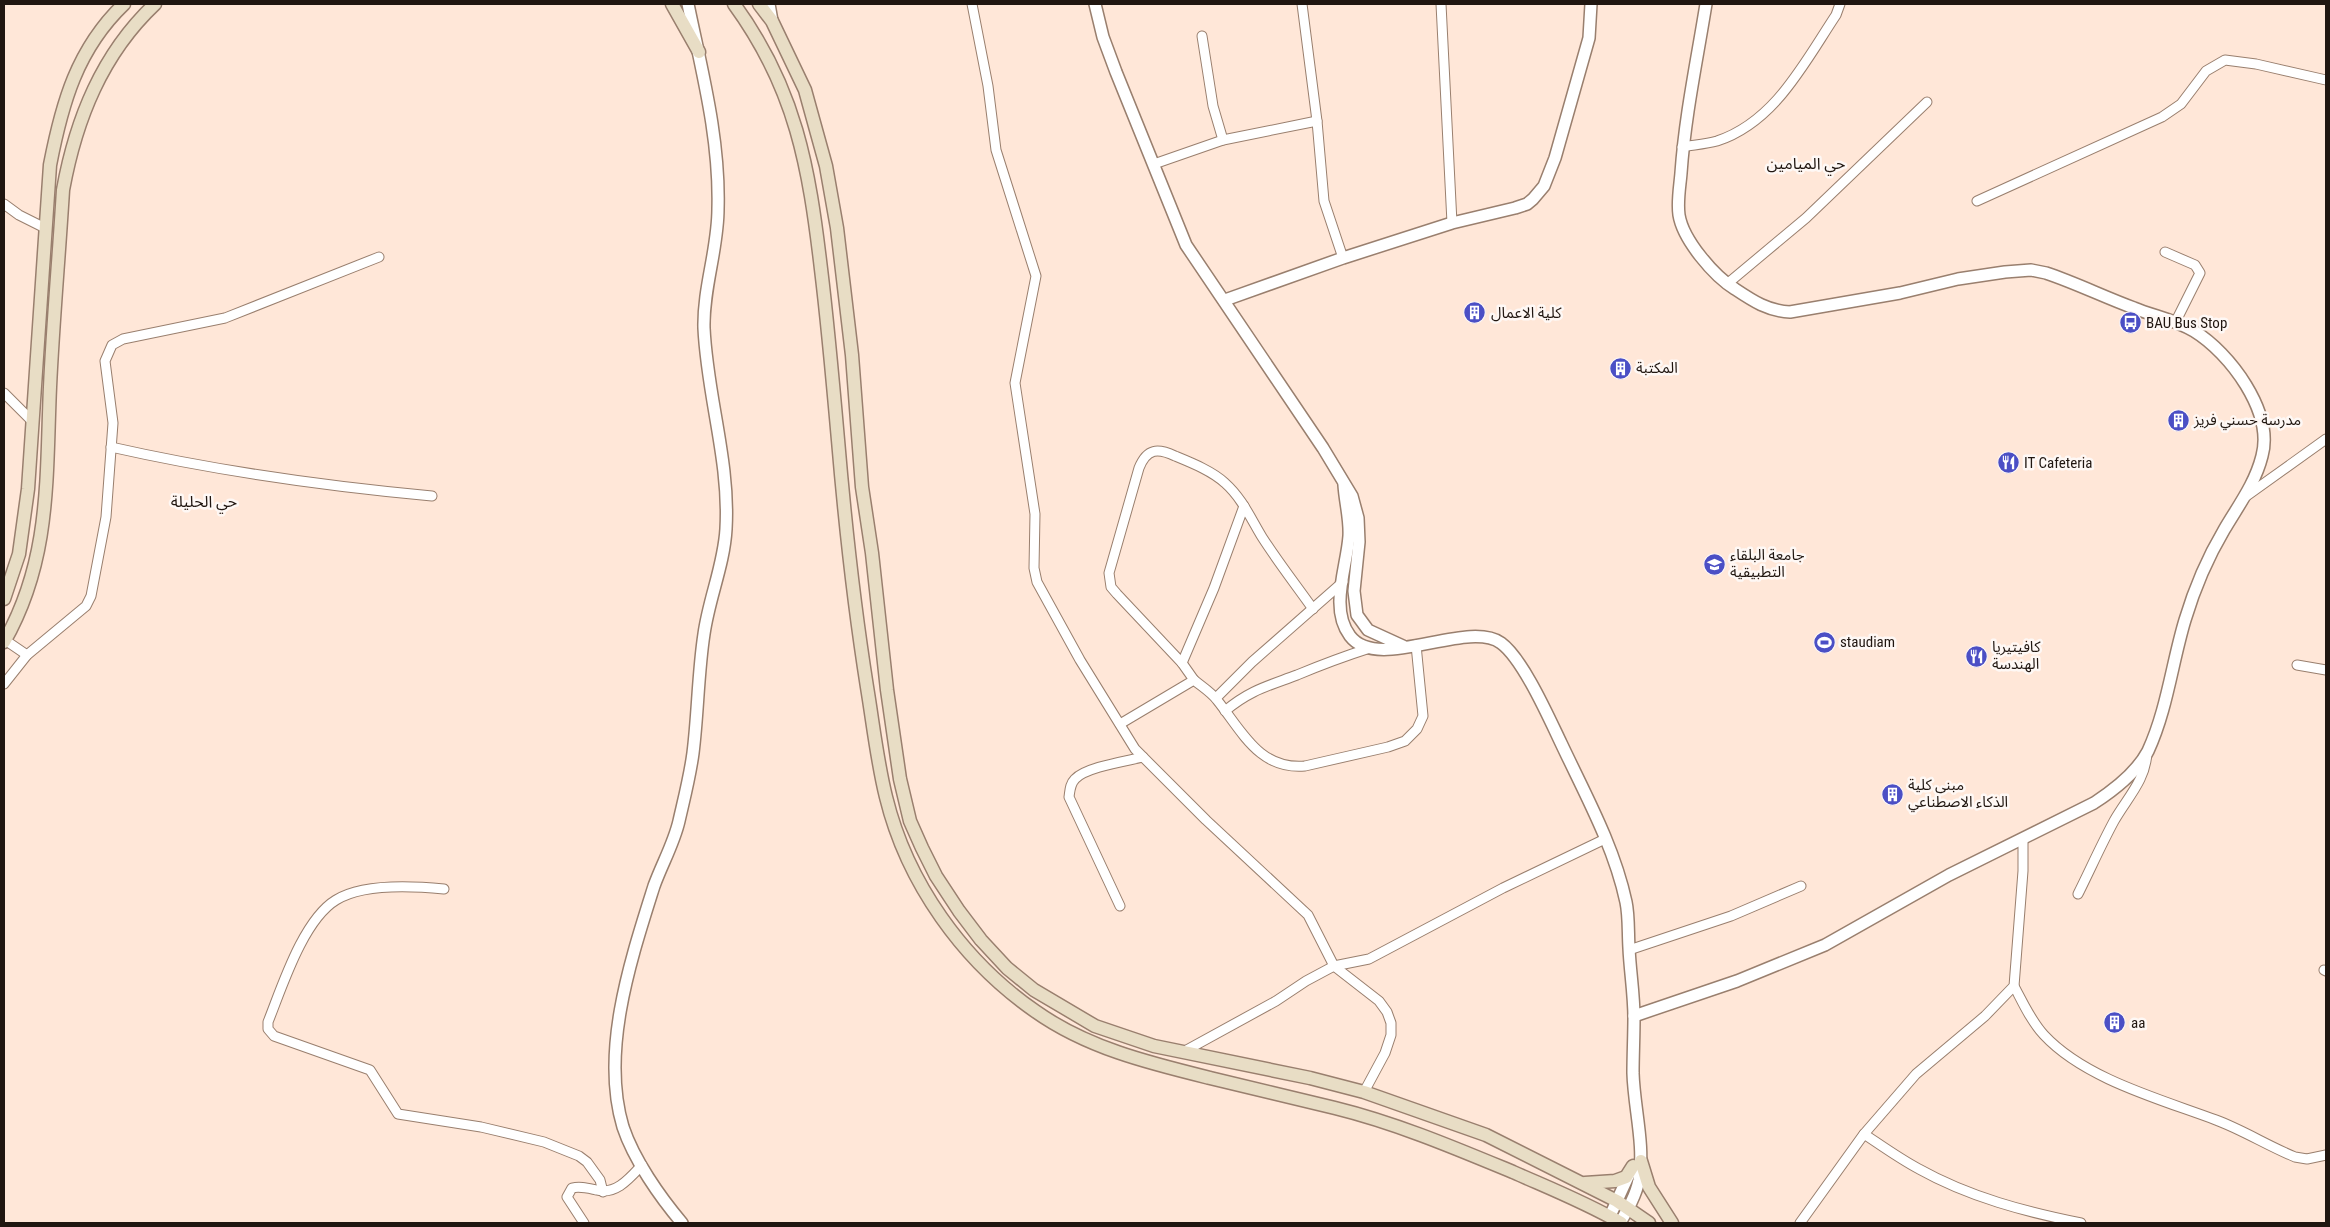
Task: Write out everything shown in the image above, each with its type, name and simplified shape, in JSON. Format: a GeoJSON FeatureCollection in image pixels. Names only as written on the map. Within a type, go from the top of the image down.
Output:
{"type":"FeatureCollection","features":[{"type":"Feature","properties":{"kind":"main road"},"geometry":{"type":"LineString","coordinates":[[4,598],[19,554],[28,489],[50,165],[67,96],[81,60],[92,41],[124,4]]}},
{"type":"Feature","properties":{"kind":"main road"},"geometry":{"type":"LineString","coordinates":[[5,641],[31,583],[45,504],[63,190],[67,168],[78,125],[108,59],[137,21],[155,4]]}},
{"type":"Feature","properties":{"kind":"main road"},"geometry":{"type":"LineString","coordinates":[[672,4],[699,52]]}},
{"type":"Feature","properties":{"kind":"main road"},"geometry":{"type":"LineString","coordinates":[[734,4],[763,48],[783,89],[798,130],[808,169],[826,312],[846,542],[863,661],[886,798],[899,838],[918,878],[954,936],[976,961],[1032,1009],[1067,1032],[1145,1062],[1340,1109],[1395,1126],[1461,1150],[1614,1221]]}},
{"type":"Feature","properties":{"kind":"main road"},"geometry":{"type":"LineString","coordinates":[[759,4],[772,22],[805,90],[826,166],[837,228],[852,355],[862,487],[900,779],[910,820],[936,876],[959,911],[981,940],[1007,968],[1034,990],[1095,1026],[1154,1046],[1310,1078],[1364,1092],[1486,1134],[1581,1182],[1623,1205],[1649,1223]]}},
{"type":"Feature","properties":{"kind":"main road"},"geometry":{"type":"LineString","coordinates":[[842,490],[862,487]]}},
{"type":"Feature","properties":{"kind":"main road"},"geometry":{"type":"LineString","coordinates":[[1581,1182],[1615,1181],[1626,1177],[1637,1164],[1672,1223]]}},
{"type":"Feature","properties":{"kind":"street"},"geometry":{"type":"LineString","coordinates":[[682,1223],[665,1202],[642,1165],[624,1128],[618,1100],[614,1056],[624,993],[646,912],[680,817],[693,757],[696,696],[704,630],[724,553],[726,530],[727,504],[724,462],[706,360],[704,326],[704,304],[718,215],[719,188],[716,148],[699,52],[688,4]]}},
{"type":"Feature","properties":{"kind":"street"},"geometry":{"type":"LineString","coordinates":[[769,4],[772,22]]}},
{"type":"Feature","properties":{"kind":"street"},"geometry":{"type":"LineString","coordinates":[[972,4],[986,77],[996,150],[1036,276],[1015,383],[1036,514],[1034,568],[1037,582],[1080,660],[1143,757],[1206,820],[1308,915],[1334,966],[1379,1001],[1387,1012],[1391,1022],[1391,1035],[1385,1053],[1364,1092]]}},
{"type":"Feature","properties":{"kind":"street"},"geometry":{"type":"LineString","coordinates":[[1095,4],[1103,37],[1186,245],[1225,300],[1323,448],[1352,496],[1358,518],[1359,542],[1354,591],[1354,606],[1358,615],[1368,630],[1403,646]]}},
{"type":"Feature","properties":{"kind":"street"},"geometry":{"type":"LineString","coordinates":[[1302,4],[1317,121],[1324,201],[1343,258]]}},
{"type":"Feature","properties":{"kind":"street"},"geometry":{"type":"LineString","coordinates":[[1441,4],[1452,223]]}},
{"type":"Feature","properties":{"kind":"street"},"geometry":{"type":"LineString","coordinates":[[1225,300],[1343,258],[1452,223],[1526,204],[1544,186],[1555,158],[1589,38],[1591,4]]}},
{"type":"Feature","properties":{"kind":"street"},"geometry":{"type":"LineString","coordinates":[[1634,1016],[1737,981],[1825,945],[1949,876],[2109,794],[2124,781],[2147,752],[2159,720],[2185,619],[2194,593],[2223,532],[2245,497],[2262,456],[2266,436],[2262,418],[2245,383],[2217,350],[2199,335],[2175,322],[2132,308],[2064,279],[2031,270],[1958,279],[1900,293],[1790,312],[1777,311],[1760,305],[1727,284],[1706,262],[1688,238],[1681,224],[1678,206],[1682,147],[1706,4]]}},
{"type":"Feature","properties":{"kind":"street"},"geometry":{"type":"LineString","coordinates":[[1682,147],[1716,141],[1741,130],[1761,116],[1781,96],[1836,15],[1840,4]]}},
{"type":"Feature","properties":{"kind":"street"},"geometry":{"type":"LineString","coordinates":[[1202,36],[1213,106],[1223,140]]}},
{"type":"Feature","properties":{"kind":"street"},"geometry":{"type":"LineString","coordinates":[[1977,201],[2162,118],[2181,104],[2201,76],[2218,63],[2235,60],[2326,80]]}},
{"type":"Feature","properties":{"kind":"street"},"geometry":{"type":"LineString","coordinates":[[1727,284],[1806,218],[1927,102]]}},
{"type":"Feature","properties":{"kind":"street"},"geometry":{"type":"LineString","coordinates":[[1154,164],[1223,140],[1317,121]]}},
{"type":"Feature","properties":{"kind":"street"},"geometry":{"type":"LineString","coordinates":[[4,204],[19,215],[45,228]]}},
{"type":"Feature","properties":{"kind":"street"},"geometry":{"type":"LineString","coordinates":[[2165,252],[2195,265],[2200,273],[2175,322]]}},
{"type":"Feature","properties":{"kind":"street"},"geometry":{"type":"LineString","coordinates":[[4,684],[27,655],[89,603],[99,564],[106,517],[112,410],[105,361],[112,344],[123,339],[225,318],[379,257]]}},
{"type":"Feature","properties":{"kind":"street"},"geometry":{"type":"LineString","coordinates":[[4,393],[33,422]]}},
{"type":"Feature","properties":{"kind":"street"},"geometry":{"type":"LineString","coordinates":[[2245,497],[2326,440]]}},
{"type":"Feature","properties":{"kind":"street"},"geometry":{"type":"LineString","coordinates":[[111,447],[273,478],[348,489],[432,496]]}},
{"type":"Feature","properties":{"kind":"street"},"geometry":{"type":"LineString","coordinates":[[1313,609],[1262,537],[1244,506],[1225,483],[1197,466],[1158,449],[1143,460],[1139,468],[1109,573],[1109,580],[1117,594],[1182,663],[1194,680],[1216,698],[1258,752],[1291,767],[1305,766],[1388,747],[1405,741],[1417,729],[1423,716],[1416,645]]}},
{"type":"Feature","properties":{"kind":"street"},"geometry":{"type":"LineString","coordinates":[[1344,485],[1349,536],[1341,610],[1344,625],[1350,637],[1358,644],[1385,651],[1403,646],[1484,636],[1504,645],[1516,660],[1540,699],[1605,840],[1626,903],[1634,1016],[1633,1076],[1639,1142],[1637,1164],[1639,1181],[1614,1221]]}},
{"type":"Feature","properties":{"kind":"street"},"geometry":{"type":"LineString","coordinates":[[1182,663],[1214,588],[1244,506]]}},
{"type":"Feature","properties":{"kind":"street"},"geometry":{"type":"LineString","coordinates":[[1216,698],[1252,662],[1343,582]]}},
{"type":"Feature","properties":{"kind":"street"},"geometry":{"type":"LineString","coordinates":[[5,641],[27,655]]}},
{"type":"Feature","properties":{"kind":"street"},"geometry":{"type":"LineString","coordinates":[[1225,710],[1244,695],[1259,688],[1326,662],[1370,648]]}},
{"type":"Feature","properties":{"kind":"street"},"geometry":{"type":"LineString","coordinates":[[2297,665],[2326,670]]}},
{"type":"Feature","properties":{"kind":"street"},"geometry":{"type":"LineString","coordinates":[[1120,724],[1194,680]]}},
{"type":"Feature","properties":{"kind":"street"},"geometry":{"type":"LineString","coordinates":[[2078,894],[2115,820],[2140,782],[2147,764],[2147,752]]}},
{"type":"Feature","properties":{"kind":"street"},"geometry":{"type":"LineString","coordinates":[[1120,906],[1069,797],[1070,786],[1077,777],[1089,771],[1143,757]]}},
{"type":"Feature","properties":{"kind":"street"},"geometry":{"type":"LineString","coordinates":[[2023,838],[2024,871],[2014,986],[2032,1021],[2056,1047],[2071,1059],[2120,1084],[2184,1110],[2219,1121],[2295,1157],[2307,1160],[2326,1156]]}},
{"type":"Feature","properties":{"kind":"street"},"geometry":{"type":"LineString","coordinates":[[1183,1052],[1334,966],[1369,959],[1503,888],[1605,840]]}},
{"type":"Feature","properties":{"kind":"street"},"geometry":{"type":"LineString","coordinates":[[444,888],[403,885],[348,894],[328,906],[301,945],[268,1022],[268,1029],[274,1036],[370,1070],[398,1114],[481,1127],[544,1142],[579,1156],[593,1169],[600,1180],[603,1192]]}},
{"type":"Feature","properties":{"kind":"street"},"geometry":{"type":"LineString","coordinates":[[1629,950],[1731,916],[1801,886]]}},
{"type":"Feature","properties":{"kind":"street"},"geometry":{"type":"LineString","coordinates":[[1800,1223],[1864,1134],[1916,1074],[1985,1016],[2014,986]]}},
{"type":"Feature","properties":{"kind":"street"},"geometry":{"type":"LineString","coordinates":[[1864,1134],[1918,1169],[1974,1194],[2038,1219],[2081,1223]]}},
{"type":"Feature","properties":{"kind":"street"},"geometry":{"type":"LineString","coordinates":[[584,1223],[567,1197],[569,1191],[578,1186],[603,1192],[612,1190],[626,1183],[642,1165]]}},
{"type":"Feature","properties":{"kind":"place","name":"كلية الاعمال"},"geometry":{"type":"Point","coordinates":[1475,313]}},
{"type":"Feature","properties":{"kind":"place","name":"BAU Bus Stop"},"geometry":{"type":"Point","coordinates":[2130,323]}},
{"type":"Feature","properties":{"kind":"place","name":"المكتبة"},"geometry":{"type":"Point","coordinates":[1620,368]}},
{"type":"Feature","properties":{"kind":"place","name":"مدرسة حسني فريز"},"geometry":{"type":"Point","coordinates":[2178,420]}},
{"type":"Feature","properties":{"kind":"place","name":"IT Cafeteria"},"geometry":{"type":"Point","coordinates":[2008,463]}},
{"type":"Feature","properties":{"kind":"place","name":"جامعة البلقاء التطبيقية"},"geometry":{"type":"Point","coordinates":[1714,564]}},
{"type":"Feature","properties":{"kind":"place","name":"staudiam"},"geometry":{"type":"Point","coordinates":[1824,642]}},
{"type":"Feature","properties":{"kind":"place","name":"كافيتيريا الهندسة"},"geometry":{"type":"Point","coordinates":[1976,656]}},
{"type":"Feature","properties":{"kind":"place","name":"مبنى كلية الذكاء الاصطناعي"},"geometry":{"type":"Point","coordinates":[1892,794]}},
{"type":"Feature","properties":{"kind":"place","name":"aa"},"geometry":{"type":"Point","coordinates":[2115,1023]}},
{"type":"Feature","properties":{"kind":"district","name":"حي الميامين"},"geometry":{"type":"Point","coordinates":[1806,163]}},
{"type":"Feature","properties":{"kind":"district","name":"حي الحليلة"},"geometry":{"type":"Point","coordinates":[204,501]}}]}
